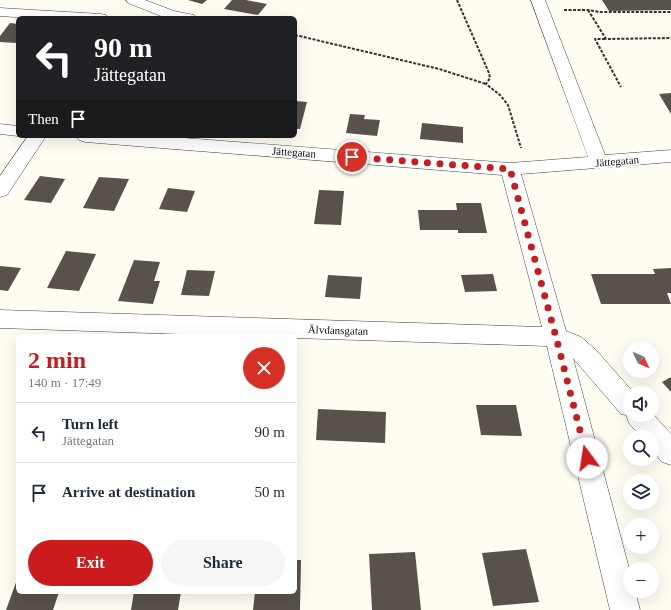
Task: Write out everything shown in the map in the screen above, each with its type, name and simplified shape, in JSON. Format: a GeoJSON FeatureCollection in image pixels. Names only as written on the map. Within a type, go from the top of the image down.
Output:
{"type":"FeatureCollection","features":[{"type":"Feature","properties":{"kind":"street"},"geometry":{"type":"LineString","coordinates":[[133,0],[177,16]]}},
{"type":"Feature","properties":{"kind":"street"},"geometry":{"type":"LineString","coordinates":[[541,5],[599,162]]}},
{"type":"Feature","properties":{"kind":"street"},"geometry":{"type":"LineString","coordinates":[[0,12],[67,16]]}},
{"type":"Feature","properties":{"kind":"street"},"geometry":{"type":"LineString","coordinates":[[158,16],[171,15]]}},
{"type":"Feature","properties":{"kind":"street"},"geometry":{"type":"LineString","coordinates":[[0,129],[16,131]]}},
{"type":"Feature","properties":{"kind":"street"},"geometry":{"type":"LineString","coordinates":[[0,190],[36,138]]}},
{"type":"Feature","properties":{"kind":"street","name":"Jättegatan"},"geometry":{"type":"LineString","coordinates":[[111,138],[510,169],[671,156]]}},
{"type":"Feature","properties":{"kind":"street"},"geometry":{"type":"LineString","coordinates":[[510,169],[556,337],[625,610]]}},
{"type":"Feature","properties":{"kind":"street","name":"Älvdansgatan"},"geometry":{"type":"LineString","coordinates":[[0,319],[556,337]]}},
{"type":"Feature","properties":{"kind":"street"},"geometry":{"type":"LineString","coordinates":[[556,337],[573,344],[588,357],[623,398]]}},
{"type":"Feature","properties":{"kind":"street"},"geometry":{"type":"LineString","coordinates":[[644,422],[671,453]]}},
{"type":"Feature","properties":{"kind":"path"},"geometry":{"type":"LineString","coordinates":[[541,5],[600,12],[671,12]]}},
{"type":"Feature","properties":{"kind":"path"},"geometry":{"type":"LineString","coordinates":[[588,10],[606,39]]}},
{"type":"Feature","properties":{"kind":"path"},"geometry":{"type":"LineString","coordinates":[[297,35],[439,69],[486,84]]}},
{"type":"Feature","properties":{"kind":"path"},"geometry":{"type":"LineString","coordinates":[[621,88],[596,39],[671,38]]}},
{"type":"Feature","properties":{"kind":"building"},"geometry":{"type":"Polygon","coordinates":[[[188,0],[207,0],[202,4],[188,0]]]}},
{"type":"Feature","properties":{"kind":"building"},"geometry":{"type":"Polygon","coordinates":[[[232,0],[246,0],[267,4],[258,15],[224,9],[232,0]]]}},
{"type":"Feature","properties":{"kind":"building"},"geometry":{"type":"Polygon","coordinates":[[[602,0],[671,0],[671,10],[609,11],[602,0]]]}},
{"type":"Feature","properties":{"kind":"building"},"geometry":{"type":"Polygon","coordinates":[[[10,23],[16,24],[16,43],[0,42],[0,36],[10,23]]]}},
{"type":"Feature","properties":{"kind":"building"},"geometry":{"type":"Polygon","coordinates":[[[671,93],[671,114],[659,94],[671,93]]]}},
{"type":"Feature","properties":{"kind":"building"},"geometry":{"type":"Polygon","coordinates":[[[297,101],[307,102],[300,129],[297,129],[297,101]]]}},
{"type":"Feature","properties":{"kind":"building"},"geometry":{"type":"Polygon","coordinates":[[[350,114],[365,115],[364,119],[380,120],[377,136],[346,133],[350,114]]]}},
{"type":"Feature","properties":{"kind":"building"},"geometry":{"type":"Polygon","coordinates":[[[422,123],[463,127],[463,143],[420,139],[422,123]]]}},
{"type":"Feature","properties":{"kind":"building"},"geometry":{"type":"Polygon","coordinates":[[[40,176],[65,179],[51,203],[24,200],[40,176]]]}},
{"type":"Feature","properties":{"kind":"building"},"geometry":{"type":"Polygon","coordinates":[[[99,177],[129,179],[114,211],[83,208],[99,177]]]}},
{"type":"Feature","properties":{"kind":"building"},"geometry":{"type":"Polygon","coordinates":[[[168,188],[195,191],[187,212],[159,209],[168,188]]]}},
{"type":"Feature","properties":{"kind":"building"},"geometry":{"type":"Polygon","coordinates":[[[319,190],[344,191],[341,225],[314,224],[319,190]]]}},
{"type":"Feature","properties":{"kind":"building"},"geometry":{"type":"Polygon","coordinates":[[[456,203],[481,203],[487,233],[458,233],[458,230],[420,230],[418,210],[457,210],[456,203]]]}},
{"type":"Feature","properties":{"kind":"building"},"geometry":{"type":"Polygon","coordinates":[[[66,251],[96,254],[79,291],[47,288],[66,251]]]}},
{"type":"Feature","properties":{"kind":"building"},"geometry":{"type":"Polygon","coordinates":[[[134,260],[160,262],[154,281],[160,281],[153,304],[118,301],[134,260]]]}},
{"type":"Feature","properties":{"kind":"building"},"geometry":{"type":"Polygon","coordinates":[[[0,266],[21,268],[8,291],[0,290],[0,266]]]}},
{"type":"Feature","properties":{"kind":"building"},"geometry":{"type":"Polygon","coordinates":[[[671,268],[671,293],[667,293],[671,304],[601,304],[591,274],[655,274],[653,269],[671,268]]]}},
{"type":"Feature","properties":{"kind":"building"},"geometry":{"type":"Polygon","coordinates":[[[187,270],[215,271],[209,296],[181,295],[187,270]]]}},
{"type":"Feature","properties":{"kind":"building"},"geometry":{"type":"Polygon","coordinates":[[[493,274],[497,291],[465,292],[461,275],[493,274]]]}},
{"type":"Feature","properties":{"kind":"building"},"geometry":{"type":"Polygon","coordinates":[[[328,275],[362,277],[360,299],[325,297],[328,275]]]}},
{"type":"Feature","properties":{"kind":"building"},"geometry":{"type":"Polygon","coordinates":[[[671,377],[671,392],[662,382],[671,377]]]}},
{"type":"Feature","properties":{"kind":"building"},"geometry":{"type":"Polygon","coordinates":[[[476,405],[516,405],[522,436],[481,435],[476,405]]]}},
{"type":"Feature","properties":{"kind":"building"},"geometry":{"type":"Polygon","coordinates":[[[318,409],[386,412],[385,443],[316,440],[318,409]]]}},
{"type":"Feature","properties":{"kind":"building"},"geometry":{"type":"Polygon","coordinates":[[[526,549],[539,602],[493,606],[482,553],[526,549]]]}},
{"type":"Feature","properties":{"kind":"building"},"geometry":{"type":"Polygon","coordinates":[[[415,552],[421,610],[372,610],[369,554],[415,552]]]}},
{"type":"Feature","properties":{"kind":"building"},"geometry":{"type":"Polygon","coordinates":[[[297,560],[301,560],[300,610],[253,610],[255,594],[297,594],[297,560]]]}},
{"type":"Feature","properties":{"kind":"building"},"geometry":{"type":"Polygon","coordinates":[[[16,582],[16,594],[58,594],[53,610],[6,610],[16,582]]]}},
{"type":"Feature","properties":{"kind":"building"},"geometry":{"type":"Polygon","coordinates":[[[134,594],[181,594],[178,610],[131,610],[134,594]]]}},
{"type":"Feature","properties":{"kind":"route"},"geometry":{"type":"LineString","coordinates":[[352,157],[510,169],[587,458]]}}]}
